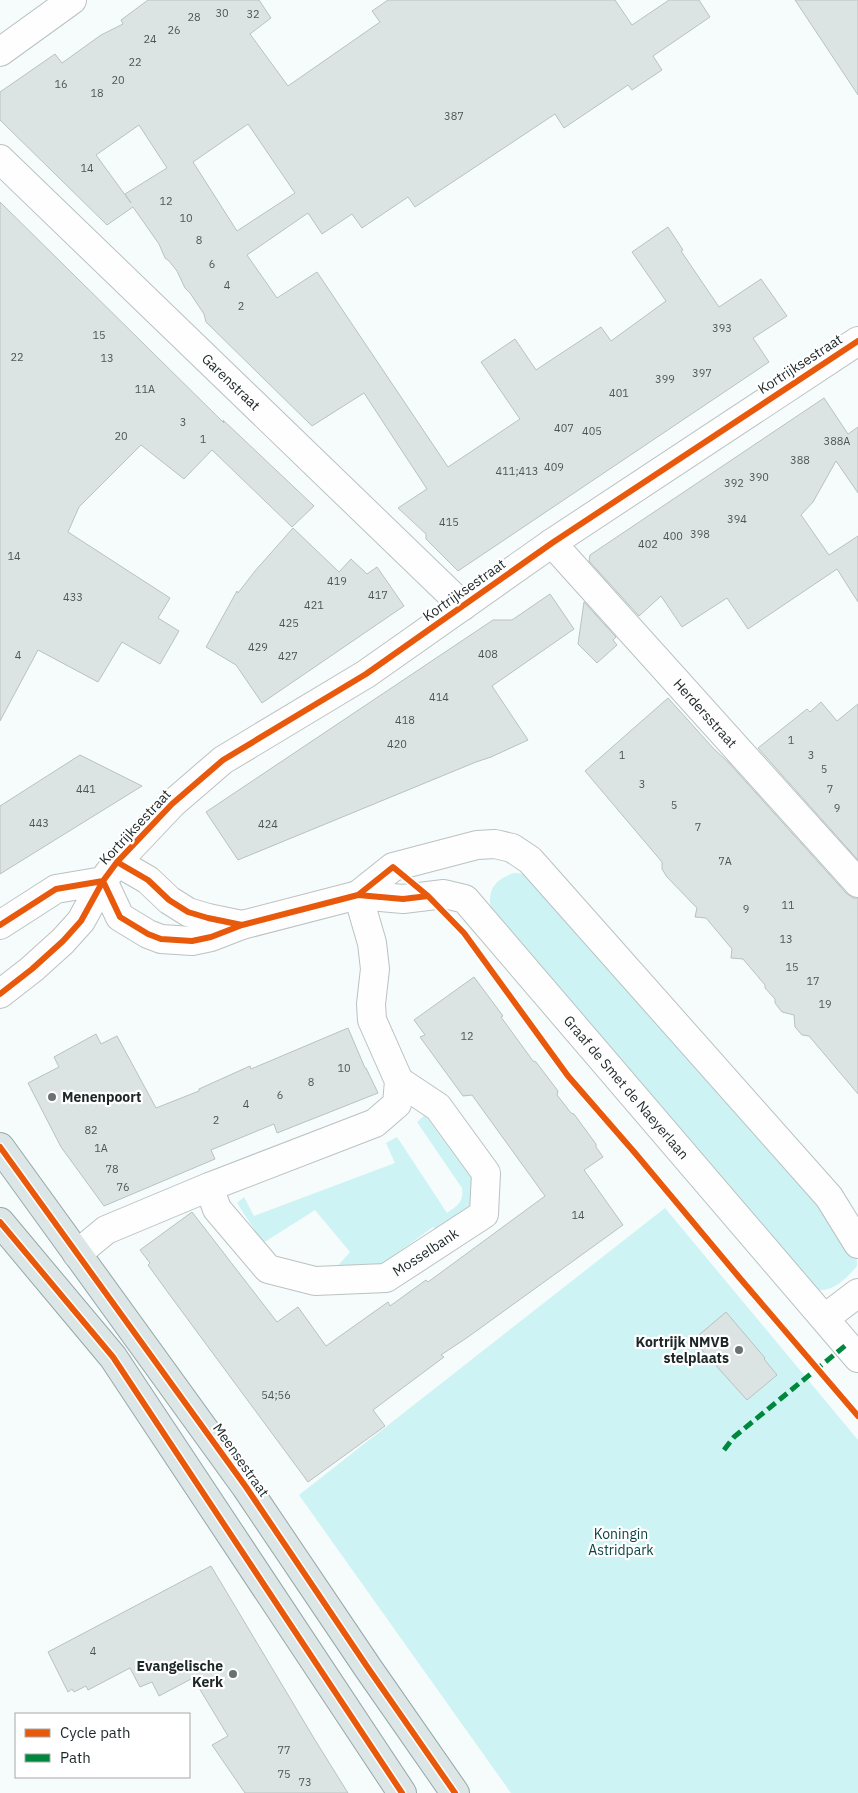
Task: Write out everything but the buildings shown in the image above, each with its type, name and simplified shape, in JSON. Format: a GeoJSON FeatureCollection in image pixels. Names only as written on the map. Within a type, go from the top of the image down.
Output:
{"type":"FeatureCollection","features":[{"type":"Feature","properties":{"kind":"main road","name":"Meensestraat"},"geometry":{"type":"LineString","coordinates":[[0,1147],[246,1487],[368,1668],[456,1793]]}},
{"type":"Feature","properties":{"kind":"main road"},"geometry":{"type":"LineString","coordinates":[[0,1222],[113,1357],[402,1793]]}},
{"type":"Feature","properties":{"kind":"street"},"geometry":{"type":"LineString","coordinates":[[0,52],[72,0]]}},
{"type":"Feature","properties":{"kind":"street","name":"Garenstraat"},"geometry":{"type":"LineString","coordinates":[[0,159],[463,606]]}},
{"type":"Feature","properties":{"kind":"street","name":"Kortrijksestraat"},"geometry":{"type":"LineString","coordinates":[[0,994],[63,941],[82,920],[110,871],[172,804],[223,760],[366,674],[552,543],[858,341]]}},
{"type":"Feature","properties":{"kind":"street","name":"Herdersstraat"},"geometry":{"type":"LineString","coordinates":[[552,543],[858,883]]}},
{"type":"Feature","properties":{"kind":"street","name":"Graaf de Smet de Naeyerlaan"},"geometry":{"type":"LineString","coordinates":[[358,895],[393,867],[477,846],[495,844],[512,848],[530,860],[828,1197],[858,1244]]}},
{"type":"Feature","properties":{"kind":"street","name":"Kortrijksestraat"},"geometry":{"type":"LineString","coordinates":[[0,925],[56,889],[110,871]]}},
{"type":"Feature","properties":{"kind":"street","name":"Graaf de Smet de Naeyerlaan"},"geometry":{"type":"LineString","coordinates":[[242,925],[188,912],[169,900],[148,880],[110,871],[120,917],[148,934],[161,939],[192,941],[211,937],[242,925],[358,895],[403,899],[444,894],[465,899],[858,1358]]}},
{"type":"Feature","properties":{"kind":"street"},"geometry":{"type":"LineString","coordinates":[[77,1254],[106,1230],[209,1187],[374,1124],[397,1104],[399,1081],[372,1020],[371,1004],[375,969],[372,943],[358,895]]}},
{"type":"Feature","properties":{"kind":"street","name":"Mosselbank"},"geometry":{"type":"LineString","coordinates":[[209,1187],[217,1209],[268,1269],[315,1281],[386,1278],[484,1214],[486,1173],[438,1107],[399,1081]]}},
{"type":"Feature","properties":{"kind":"street"},"geometry":{"type":"LineString","coordinates":[[825,1318],[858,1293]]}},
{"type":"Feature","properties":{"kind":"green space"},"geometry":{"type":"Polygon","coordinates":[[[514,873],[530,874],[542,880],[857,1251],[857,1266],[844,1279],[829,1289],[817,1290],[492,913],[490,899],[493,888],[501,879],[514,873]]]}},
{"type":"Feature","properties":{"kind":"green space"},"geometry":{"type":"Polygon","coordinates":[[[425,1115],[472,1179],[476,1190],[472,1210],[439,1235],[433,1227],[367,1275],[335,1269],[350,1252],[315,1210],[263,1243],[237,1203],[244,1197],[254,1216],[395,1163],[386,1143],[397,1137],[447,1213],[457,1206],[461,1200],[462,1188],[417,1122],[425,1115]]]}},
{"type":"Feature","properties":{"kind":"green space","name":"Koningin Astridpark"},"geometry":{"type":"Polygon","coordinates":[[[665,1208],[858,1440],[858,1793],[511,1793],[299,1495],[665,1208]]]}},
{"type":"Feature","properties":{"kind":"marked path"},"geometry":{"type":"LineString","coordinates":[[724,1450],[734,1437],[846,1345]]}},
{"type":"Feature","properties":{"kind":"cycle path"},"geometry":{"type":"LineString","coordinates":[[0,994],[63,941],[81,921],[103,881],[117,862],[172,804],[223,760],[366,674],[552,543],[858,341]]}},
{"type":"Feature","properties":{"kind":"cycle path"},"geometry":{"type":"LineString","coordinates":[[117,862],[148,880],[169,900],[188,912],[242,925]]}},
{"type":"Feature","properties":{"kind":"cycle path"},"geometry":{"type":"LineString","coordinates":[[358,895],[393,867],[428,896],[464,933],[568,1076],[858,1416]]}},
{"type":"Feature","properties":{"kind":"cycle path"},"geometry":{"type":"LineString","coordinates":[[103,881],[120,917],[148,934],[161,939],[192,941],[211,937],[242,925],[358,895],[403,899],[428,896]]}},
{"type":"Feature","properties":{"kind":"cycle path"},"geometry":{"type":"LineString","coordinates":[[0,925],[56,889],[103,881]]}},
{"type":"Feature","properties":{"kind":"cycle path"},"geometry":{"type":"LineString","coordinates":[[0,1147],[246,1487],[455,1793]]}},
{"type":"Feature","properties":{"kind":"cycle path"},"geometry":{"type":"LineString","coordinates":[[0,1222],[113,1357],[402,1793]]}},
{"type":"Feature","properties":{"kind":"place","name":"Menenpoort"},"geometry":{"type":"Point","coordinates":[52,1097]}},
{"type":"Feature","properties":{"kind":"place","name":"Kortrijk NMVB stelplaats"},"geometry":{"type":"Point","coordinates":[739,1350]}},
{"type":"Feature","properties":{"kind":"place","name":"Evangelische Kerk"},"geometry":{"type":"Point","coordinates":[233,1674]}}]}
